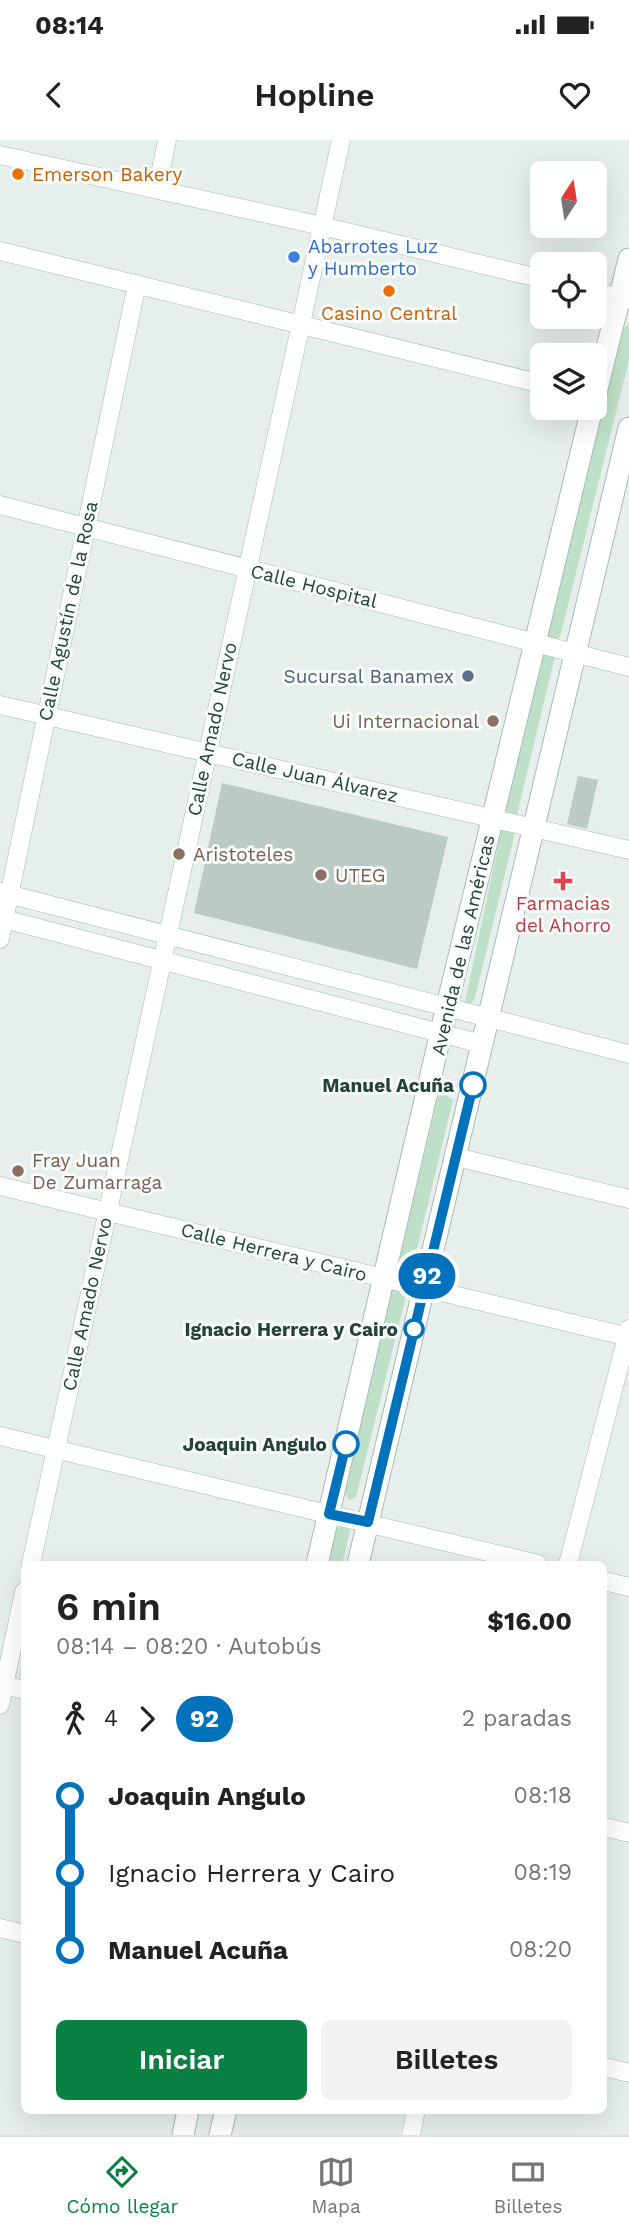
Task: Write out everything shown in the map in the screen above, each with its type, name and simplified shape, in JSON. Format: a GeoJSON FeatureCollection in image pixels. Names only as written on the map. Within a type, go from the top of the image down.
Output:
{"type":"FeatureCollection","features":[{"type":"Feature","properties":{"kind":"main road"},"geometry":{"type":"LineString","coordinates":[[607,356],[624,299],[629,259]]}},
{"type":"Feature","properties":{"kind":"main road","name":"Avenida de las Américas"},"geometry":{"type":"LineString","coordinates":[[318,1561],[447,1006],[589,420]]}},
{"type":"Feature","properties":{"kind":"main road"},"geometry":{"type":"LineString","coordinates":[[359,1561],[629,428]]}},
{"type":"Feature","properties":{"kind":"main road"},"geometry":{"type":"LineString","coordinates":[[183,2135],[187,2114]]}},
{"type":"Feature","properties":{"kind":"main road"},"geometry":{"type":"LineString","coordinates":[[219,2135],[225,2114]]}},
{"type":"Feature","properties":{"kind":"street"},"geometry":{"type":"LineString","coordinates":[[157,189],[167,140]]}},
{"type":"Feature","properties":{"kind":"street","name":"Calle Amado Nervo"},"geometry":{"type":"LineString","coordinates":[[32,1561],[341,140]]}},
{"type":"Feature","properties":{"kind":"street"},"geometry":{"type":"LineString","coordinates":[[2,154],[530,276]]}},
{"type":"Feature","properties":{"kind":"street"},"geometry":{"type":"LineString","coordinates":[[0,251],[530,381]]}},
{"type":"Feature","properties":{"kind":"street","name":"Calle Agustín de la Rosa"},"geometry":{"type":"LineString","coordinates":[[0,939],[5,893],[47,716],[137,284]]}},
{"type":"Feature","properties":{"kind":"street","name":"Calle Hospital"},"geometry":{"type":"LineString","coordinates":[[0,505],[629,667]]}},
{"type":"Feature","properties":{"kind":"street","name":"Calle Juan Álvarez"},"geometry":{"type":"LineString","coordinates":[[0,705],[629,850]]}},
{"type":"Feature","properties":{"kind":"street"},"geometry":{"type":"LineString","coordinates":[[5,893],[629,1054]]}},
{"type":"Feature","properties":{"kind":"street"},"geometry":{"type":"LineString","coordinates":[[2,919],[482,1044]]}},
{"type":"Feature","properties":{"kind":"street"},"geometry":{"type":"LineString","coordinates":[[456,1157],[629,1199]]}},
{"type":"Feature","properties":{"kind":"street","name":"Calle Herrera y Cairo"},"geometry":{"type":"LineString","coordinates":[[0,1186],[628,1335]]}},
{"type":"Feature","properties":{"kind":"street"},"geometry":{"type":"LineString","coordinates":[[569,1561],[628,1335]]}},
{"type":"Feature","properties":{"kind":"street"},"geometry":{"type":"LineString","coordinates":[[0,1436],[526,1561]]}},
{"type":"Feature","properties":{"kind":"street"},"geometry":{"type":"LineString","coordinates":[[607,1582],[629,1587]]}},
{"type":"Feature","properties":{"kind":"street"},"geometry":{"type":"LineString","coordinates":[[0,1705],[2,1684],[21,1605]]}},
{"type":"Feature","properties":{"kind":"street"},"geometry":{"type":"LineString","coordinates":[[2,1684],[21,1689]]}},
{"type":"Feature","properties":{"kind":"street"},"geometry":{"type":"LineString","coordinates":[[607,1828],[629,1833]]}},
{"type":"Feature","properties":{"kind":"street"},"geometry":{"type":"LineString","coordinates":[[0,1928],[21,1933]]}},
{"type":"Feature","properties":{"kind":"street"},"geometry":{"type":"LineString","coordinates":[[607,2068],[629,2073]]}},
{"type":"Feature","properties":{"kind":"street"},"geometry":{"type":"LineString","coordinates":[[411,2135],[415,2114]]}},
{"type":"Feature","properties":{"kind":"green space"},"geometry":{"type":"Polygon","coordinates":[[[629,324],[629,360],[560,637],[552,642],[546,634],[598,420],[607,420],[607,384],[620,331],[629,324]]]}},
{"type":"Feature","properties":{"kind":"green space"},"geometry":{"type":"Polygon","coordinates":[[[542,654],[555,656],[516,819],[502,815],[542,654]]]}},
{"type":"Feature","properties":{"kind":"green space"},"geometry":{"type":"Polygon","coordinates":[[[502,827],[516,828],[475,998],[470,1004],[465,1002],[502,827]]]}},
{"type":"Feature","properties":{"kind":"green space"},"geometry":{"type":"Polygon","coordinates":[[[446,1095],[453,1100],[412,1270],[404,1271],[398,1266],[438,1097],[446,1095]]]}},
{"type":"Feature","properties":{"kind":"green space"},"geometry":{"type":"Polygon","coordinates":[[[401,1287],[407,1292],[356,1497],[349,1500],[344,1492],[392,1290],[401,1287]]]}},
{"type":"Feature","properties":{"kind":"green space"},"geometry":{"type":"Polygon","coordinates":[[[344,1525],[350,1531],[343,1561],[328,1561],[336,1529],[344,1525]]]}},
{"type":"Feature","properties":{"kind":"building"},"geometry":{"type":"Polygon","coordinates":[[[578,776],[598,780],[587,829],[567,824],[578,776]]]}},
{"type":"Feature","properties":{"kind":"building","name":"UTEG"},"geometry":{"type":"Polygon","coordinates":[[[222,783],[448,837],[417,969],[194,913],[222,783]]]}},
{"type":"Feature","properties":{"kind":"bus line","name":"92"},"geometry":{"type":"LineString","coordinates":[[346,1444],[329,1514],[368,1522],[473,1085]]}},
{"type":"Feature","properties":{"kind":"place","name":"Emerson Bakery"},"geometry":{"type":"Point","coordinates":[18,174]}},
{"type":"Feature","properties":{"kind":"place","name":"Abarrotes Luz y Humberto"},"geometry":{"type":"Point","coordinates":[294,257]}},
{"type":"Feature","properties":{"kind":"place","name":"Casino Central"},"geometry":{"type":"Point","coordinates":[389,291]}},
{"type":"Feature","properties":{"kind":"place","name":"Sucursal Banamex"},"geometry":{"type":"Point","coordinates":[468,676]}},
{"type":"Feature","properties":{"kind":"place","name":"Ui Internacional"},"geometry":{"type":"Point","coordinates":[493,721]}},
{"type":"Feature","properties":{"kind":"place","name":"Aristoteles"},"geometry":{"type":"Point","coordinates":[179,854]}},
{"type":"Feature","properties":{"kind":"place","name":"UTEG"},"geometry":{"type":"Point","coordinates":[321,875]}},
{"type":"Feature","properties":{"kind":"place","name":"Farmacias del Ahorro"},"geometry":{"type":"Point","coordinates":[563,881]}},
{"type":"Feature","properties":{"kind":"place","name":"Manuel Acuña"},"geometry":{"type":"Point","coordinates":[473,1085]}},
{"type":"Feature","properties":{"kind":"place","name":"Fray Juan De Zumarraga"},"geometry":{"type":"Point","coordinates":[18,1171]}},
{"type":"Feature","properties":{"kind":"place","name":"Ignacio Herrera y Cairo"},"geometry":{"type":"Point","coordinates":[414,1329]}},
{"type":"Feature","properties":{"kind":"place","name":"Joaquin Angulo"},"geometry":{"type":"Point","coordinates":[346,1444]}}]}
